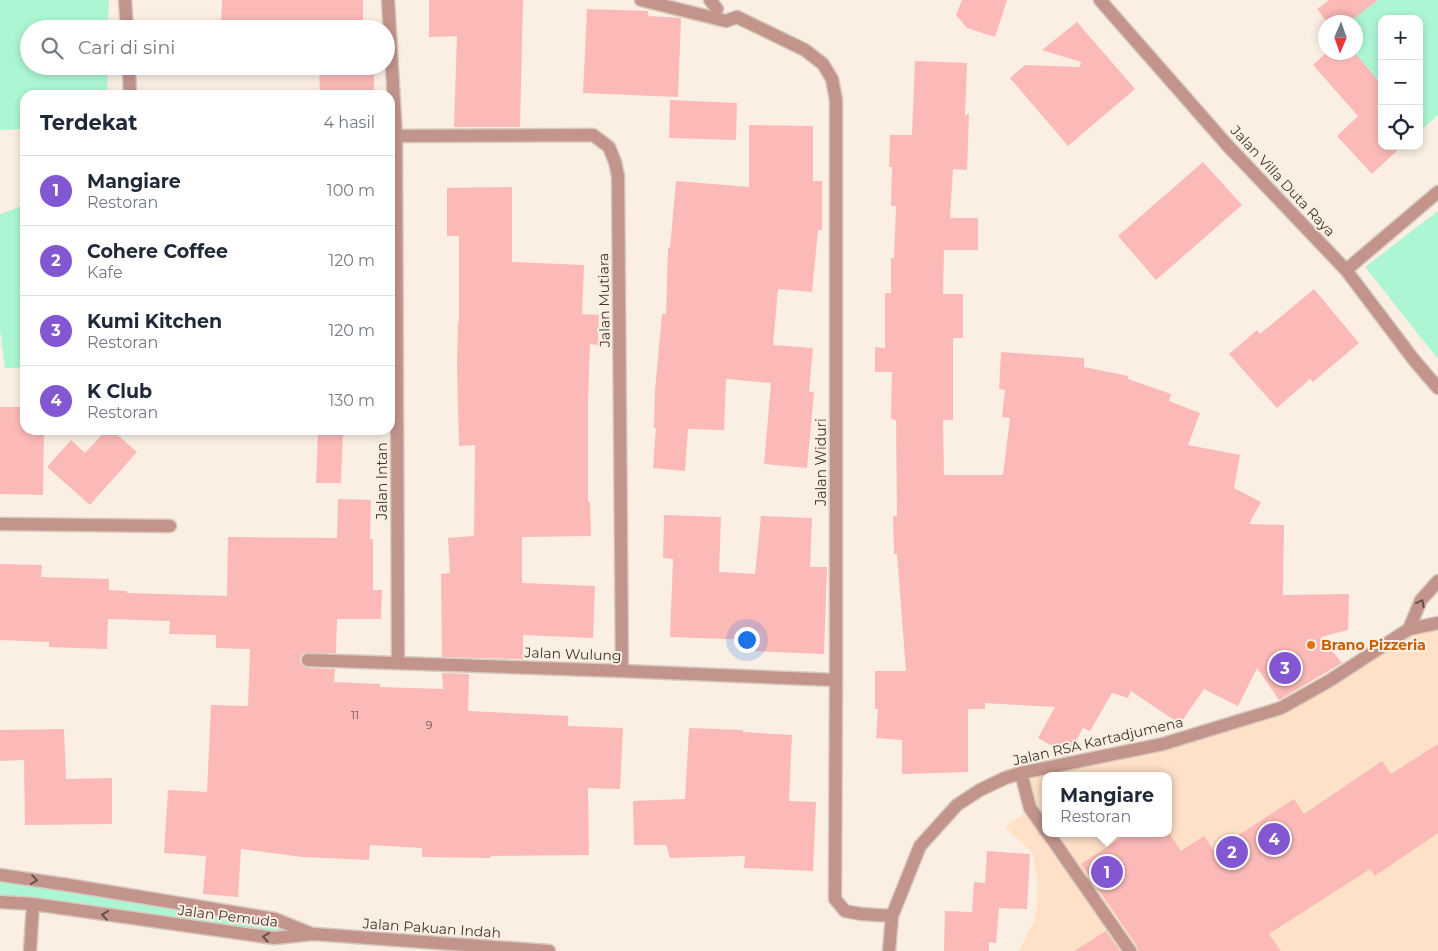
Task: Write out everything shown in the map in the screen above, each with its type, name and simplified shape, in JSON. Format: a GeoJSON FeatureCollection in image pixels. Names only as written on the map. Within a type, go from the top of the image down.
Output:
{"type":"FeatureCollection","features":[{"type":"Feature","properties":{"kind":"street"},"geometry":{"type":"LineString","coordinates":[[125,0],[126,20]]}},
{"type":"Feature","properties":{"kind":"street","name":"Jalan Intan"},"geometry":{"type":"LineString","coordinates":[[388,0],[389,20]]}},
{"type":"Feature","properties":{"kind":"street","name":"Jalan Widuri"},"geometry":{"type":"LineString","coordinates":[[641,0],[726,21],[737,17],[805,50],[823,64],[832,79],[836,100],[835,899],[845,910],[861,914],[892,916]]}},
{"type":"Feature","properties":{"kind":"street","name":"Jalan Villa Duta Raya"},"geometry":{"type":"LineString","coordinates":[[1105,2],[1228,146],[1346,270],[1414,360],[1438,388]]}},
{"type":"Feature","properties":{"kind":"street"},"geometry":{"type":"LineString","coordinates":[[129,75],[130,90]]}},
{"type":"Feature","properties":{"kind":"street","name":"Jalan Intan"},"geometry":{"type":"LineString","coordinates":[[392,75],[393,90]]}},
{"type":"Feature","properties":{"kind":"street","name":"Jalan Intan"},"geometry":{"type":"LineString","coordinates":[[395,119],[398,663]]}},
{"type":"Feature","properties":{"kind":"street","name":"Jalan Mutiara"},"geometry":{"type":"LineString","coordinates":[[396,136],[593,135],[609,147],[618,176],[622,671]]}},
{"type":"Feature","properties":{"kind":"street"},"geometry":{"type":"LineString","coordinates":[[1346,270],[1438,192]]}},
{"type":"Feature","properties":{"kind":"street"},"geometry":{"type":"LineString","coordinates":[[0,524],[170,526]]}},
{"type":"Feature","properties":{"kind":"street"},"geometry":{"type":"LineString","coordinates":[[1409,629],[1421,600],[1438,581]]}},
{"type":"Feature","properties":{"kind":"street","name":"Jalan RSA Kartadjumena"},"geometry":{"type":"LineString","coordinates":[[889,951],[892,916],[920,846],[956,805],[980,790],[1005,778],[1021,773],[1163,744],[1281,708],[1329,681],[1409,629],[1438,623]]}},
{"type":"Feature","properties":{"kind":"street","name":"Jalan Wulung"},"geometry":{"type":"LineString","coordinates":[[308,660],[836,680]]}},
{"type":"Feature","properties":{"kind":"street"},"geometry":{"type":"LineString","coordinates":[[1021,773],[1030,808],[1042,825]]}},
{"type":"Feature","properties":{"kind":"street"},"geometry":{"type":"LineString","coordinates":[[1050,837],[1130,951]]}},
{"type":"Feature","properties":{"kind":"street","name":"Jalan Pemuda"},"geometry":{"type":"LineString","coordinates":[[0,875],[275,919],[314,934]]}},
{"type":"Feature","properties":{"kind":"street","name":"Jalan Pemuda"},"geometry":{"type":"LineString","coordinates":[[0,902],[33,904],[274,938],[314,934]]}},
{"type":"Feature","properties":{"kind":"street"},"geometry":{"type":"LineString","coordinates":[[30,951],[33,904]]}},
{"type":"Feature","properties":{"kind":"street","name":"Jalan Pakuan Indah"},"geometry":{"type":"LineString","coordinates":[[314,934],[549,951]]}},
{"type":"Feature","properties":{"kind":"shaded area"},"geometry":{"type":"Polygon","coordinates":[[[1438,623],[1438,951],[1019,951],[1035,919],[1037,903],[1037,878],[1032,853],[1005,827],[1030,808],[1021,773],[1054,767],[1283,706],[1409,629],[1438,623]]]}},
{"type":"Feature","properties":{"kind":"green space"},"geometry":{"type":"Polygon","coordinates":[[[0,0],[109,0],[108,20],[20,20],[20,75],[108,75],[107,90],[20,90],[20,129],[0,130],[0,0]]]}},
{"type":"Feature","properties":{"kind":"green space"},"geometry":{"type":"Polygon","coordinates":[[[1352,0],[1438,0],[1438,115],[1423,128],[1423,15],[1378,15],[1378,81],[1359,60],[1363,60],[1363,15],[1335,15],[1352,0]]]}},
{"type":"Feature","properties":{"kind":"green space"},"geometry":{"type":"Polygon","coordinates":[[[20,207],[20,368],[5,368],[0,329],[0,214],[20,207]]]}},
{"type":"Feature","properties":{"kind":"green space"},"geometry":{"type":"Polygon","coordinates":[[[1438,211],[1438,359],[1365,267],[1438,211]]]}},
{"type":"Feature","properties":{"kind":"green space"},"geometry":{"type":"Polygon","coordinates":[[[0,876],[275,919],[314,934],[274,938],[0,902],[0,876]]]}},
{"type":"Feature","properties":{"kind":"building"},"geometry":{"type":"Polygon","coordinates":[[[222,0],[363,0],[363,20],[221,20],[222,0]]]}},
{"type":"Feature","properties":{"kind":"building"},"geometry":{"type":"Polygon","coordinates":[[[429,0],[523,0],[520,127],[454,127],[457,36],[429,37],[429,0]]]}},
{"type":"Feature","properties":{"kind":"building"},"geometry":{"type":"Polygon","coordinates":[[[962,0],[1007,0],[995,37],[967,28],[956,15],[962,0]]]}},
{"type":"Feature","properties":{"kind":"building"},"geometry":{"type":"Polygon","coordinates":[[[1329,0],[1378,0],[1358,15],[1322,15],[1317,9],[1329,0]]]}},
{"type":"Feature","properties":{"kind":"building"},"geometry":{"type":"Polygon","coordinates":[[[587,9],[648,11],[648,16],[681,18],[678,97],[583,93],[587,9]]]}},
{"type":"Feature","properties":{"kind":"building"},"geometry":{"type":"Polygon","coordinates":[[[1077,22],[1135,89],[1068,146],[1010,78],[1025,65],[1080,67],[1081,62],[1042,50],[1077,22]]]}},
{"type":"Feature","properties":{"kind":"building"},"geometry":{"type":"Polygon","coordinates":[[[1318,60],[1361,60],[1378,80],[1378,150],[1398,150],[1372,174],[1337,136],[1358,116],[1313,65],[1318,60]]]}},
{"type":"Feature","properties":{"kind":"building"},"geometry":{"type":"Polygon","coordinates":[[[915,61],[967,63],[965,116],[969,113],[967,170],[953,169],[950,218],[978,218],[978,250],[944,250],[943,294],[963,294],[963,338],[953,338],[953,420],[943,420],[944,475],[1003,475],[1010,418],[1002,417],[1005,390],[999,389],[1001,352],[1084,358],[1084,367],[1128,376],[1128,379],[1171,394],[1169,401],[1200,413],[1188,445],[1240,455],[1234,488],[1261,502],[1249,524],[1284,525],[1283,595],[1349,594],[1348,630],[1321,637],[1342,663],[1279,700],[1257,668],[1238,706],[1204,689],[1180,724],[1131,691],[1128,698],[1112,693],[1090,731],[1083,728],[1068,755],[1038,738],[1055,707],[985,703],[985,709],[968,709],[968,772],[902,774],[902,740],[876,738],[878,709],[875,709],[875,671],[906,671],[897,554],[894,554],[893,516],[897,516],[896,420],[891,419],[892,372],[875,372],[875,347],[885,348],[885,293],[891,293],[891,258],[894,258],[896,206],[891,206],[892,167],[889,167],[890,135],[912,135],[915,61]]]}},
{"type":"Feature","properties":{"kind":"building"},"geometry":{"type":"Polygon","coordinates":[[[319,75],[374,75],[374,90],[320,90],[319,75]]]}},
{"type":"Feature","properties":{"kind":"building"},"geometry":{"type":"Polygon","coordinates":[[[670,100],[737,103],[736,140],[669,138],[670,100]]]}},
{"type":"Feature","properties":{"kind":"building"},"geometry":{"type":"Polygon","coordinates":[[[749,125],[813,126],[813,181],[822,181],[822,230],[818,230],[812,292],[778,289],[773,345],[813,348],[809,392],[814,392],[807,468],[764,464],[771,383],[726,379],[724,430],[688,429],[685,471],[653,468],[656,428],[654,428],[655,390],[662,314],[666,314],[668,248],[670,248],[676,181],[749,187],[749,125]]]}},
{"type":"Feature","properties":{"kind":"building"},"geometry":{"type":"Polygon","coordinates":[[[1203,162],[1242,205],[1156,280],[1118,236],[1203,162]]]}},
{"type":"Feature","properties":{"kind":"building"},"geometry":{"type":"Polygon","coordinates":[[[512,187],[512,262],[584,265],[582,314],[599,315],[598,345],[590,344],[588,502],[590,502],[591,536],[522,537],[522,583],[595,586],[593,638],[523,635],[523,659],[442,657],[441,574],[450,573],[448,538],[474,536],[475,445],[459,446],[457,366],[459,236],[447,236],[447,188],[512,187]]]}},
{"type":"Feature","properties":{"kind":"building"},"geometry":{"type":"Polygon","coordinates":[[[1314,289],[1359,343],[1313,382],[1310,379],[1277,408],[1229,354],[1257,330],[1260,334],[1314,289]]]}},
{"type":"Feature","properties":{"kind":"building"},"geometry":{"type":"Polygon","coordinates":[[[0,407],[20,407],[20,435],[44,435],[43,495],[0,494],[0,407]]]}},
{"type":"Feature","properties":{"kind":"building"},"geometry":{"type":"Polygon","coordinates":[[[101,435],[118,435],[137,452],[90,505],[47,467],[71,440],[85,453],[101,435]]]}},
{"type":"Feature","properties":{"kind":"building"},"geometry":{"type":"Polygon","coordinates":[[[318,435],[343,435],[341,483],[316,483],[318,435]]]}},
{"type":"Feature","properties":{"kind":"building"},"geometry":{"type":"Polygon","coordinates":[[[338,499],[371,500],[370,539],[373,539],[373,590],[382,590],[381,619],[337,619],[336,653],[305,653],[301,655],[301,664],[308,668],[335,669],[334,682],[380,684],[380,687],[443,689],[442,673],[469,674],[468,711],[568,716],[568,726],[623,728],[620,789],[588,788],[589,855],[491,856],[490,858],[422,857],[422,848],[370,845],[369,860],[303,857],[241,849],[238,897],[203,894],[206,856],[164,853],[168,790],[207,792],[211,705],[248,706],[250,649],[216,648],[216,635],[169,634],[170,621],[108,619],[107,649],[49,647],[49,642],[0,640],[0,564],[42,565],[41,577],[109,579],[109,590],[127,591],[127,593],[227,596],[228,537],[337,538],[338,499]]]}},
{"type":"Feature","properties":{"kind":"building"},"geometry":{"type":"Polygon","coordinates":[[[664,515],[721,517],[719,572],[755,574],[761,516],[812,518],[810,567],[827,567],[824,654],[753,651],[753,640],[670,637],[673,559],[663,558],[664,515]]]}},
{"type":"Feature","properties":{"kind":"building"},"geometry":{"type":"Polygon","coordinates":[[[689,728],[743,730],[743,732],[792,735],[789,801],[816,802],[813,871],[744,868],[745,856],[670,858],[666,845],[634,845],[633,801],[685,799],[689,728]]]}},
{"type":"Feature","properties":{"kind":"building"},"geometry":{"type":"Polygon","coordinates":[[[64,729],[66,779],[112,778],[112,824],[25,825],[24,760],[0,761],[0,730],[64,729]]]}},
{"type":"Feature","properties":{"kind":"building"},"geometry":{"type":"Polygon","coordinates":[[[1438,744],[1438,833],[1375,876],[1370,869],[1269,934],[1281,951],[1138,951],[1137,946],[1081,864],[1122,837],[1172,837],[1181,851],[1204,836],[1214,851],[1294,799],[1304,814],[1382,761],[1391,774],[1438,744]]]}},
{"type":"Feature","properties":{"kind":"building"},"geometry":{"type":"Polygon","coordinates":[[[987,851],[1030,854],[1027,909],[999,908],[996,943],[989,942],[989,951],[944,951],[945,911],[972,912],[974,882],[985,883],[987,851]]]}},
{"type":"Feature","properties":{"kind":"building"},"geometry":{"type":"Polygon","coordinates":[[[1106,931],[1120,951],[1074,951],[1106,931]]]}},
{"type":"Feature","properties":{"kind":"place","name":"Brano Pizzeria"},"geometry":{"type":"Point","coordinates":[1311,645]}},
{"type":"Feature","properties":{"kind":"place","name":"Kumi Kitchen"},"geometry":{"type":"Point","coordinates":[1285,668]}},
{"type":"Feature","properties":{"kind":"place","name":"K Club"},"geometry":{"type":"Point","coordinates":[1274,839]}},
{"type":"Feature","properties":{"kind":"place","name":"Cohere Coffee"},"geometry":{"type":"Point","coordinates":[1232,852]}},
{"type":"Feature","properties":{"kind":"place","name":"Mangiare"},"geometry":{"type":"Point","coordinates":[1107,872]}}]}
